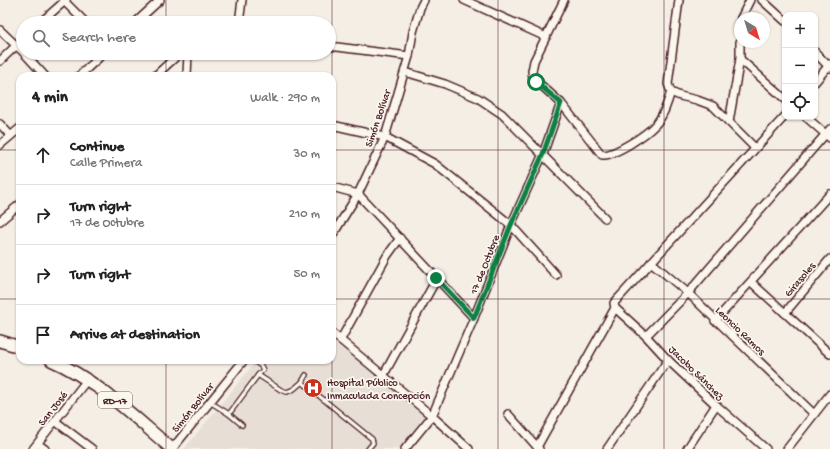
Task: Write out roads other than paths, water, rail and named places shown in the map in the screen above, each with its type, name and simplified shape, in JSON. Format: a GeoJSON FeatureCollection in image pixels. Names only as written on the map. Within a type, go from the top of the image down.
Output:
{"type":"FeatureCollection","features":[{"type":"Feature","properties":{"kind":"main road"},"geometry":{"type":"LineString","coordinates":[[0,341],[16,344]]}},
{"type":"Feature","properties":{"kind":"main road","name":"RD-17"},"geometry":{"type":"LineString","coordinates":[[60,364],[102,389],[172,449]]}},
{"type":"Feature","properties":{"kind":"street"},"geometry":{"type":"LineString","coordinates":[[47,16],[64,0],[79,16]]}},
{"type":"Feature","properties":{"kind":"street"},"geometry":{"type":"LineString","coordinates":[[142,16],[160,0]]}},
{"type":"Feature","properties":{"kind":"street"},"geometry":{"type":"LineString","coordinates":[[240,16],[242,0]]}},
{"type":"Feature","properties":{"kind":"street","name":"Simón Bolívar"},"geometry":{"type":"LineString","coordinates":[[336,230],[358,194],[385,137],[405,72],[413,32],[424,0]]}},
{"type":"Feature","properties":{"kind":"street"},"geometry":{"type":"LineString","coordinates":[[464,0],[546,37]]}},
{"type":"Feature","properties":{"kind":"street"},"geometry":{"type":"LineString","coordinates":[[564,0],[534,61],[532,71],[533,78],[561,103],[602,155],[607,155],[626,147],[655,125],[664,112],[671,92],[668,84],[679,0]]}},
{"type":"Feature","properties":{"kind":"street"},"geometry":{"type":"LineString","coordinates":[[744,12],[750,0]]}},
{"type":"Feature","properties":{"kind":"street"},"geometry":{"type":"LineString","coordinates":[[762,0],[782,18]]}},
{"type":"Feature","properties":{"kind":"street"},"geometry":{"type":"LineString","coordinates":[[0,30],[16,45],[0,60]]}},
{"type":"Feature","properties":{"kind":"street"},"geometry":{"type":"LineString","coordinates":[[336,47],[409,56]]}},
{"type":"Feature","properties":{"kind":"street"},"geometry":{"type":"LineString","coordinates":[[729,122],[740,59],[740,48]]}},
{"type":"Feature","properties":{"kind":"street"},"geometry":{"type":"LineString","coordinates":[[818,55],[829,66],[818,79]]}},
{"type":"Feature","properties":{"kind":"street"},"geometry":{"type":"LineString","coordinates":[[740,59],[782,96]]}},
{"type":"Feature","properties":{"kind":"street"},"geometry":{"type":"LineString","coordinates":[[30,60],[41,72]]}},
{"type":"Feature","properties":{"kind":"street"},"geometry":{"type":"LineString","coordinates":[[83,72],[96,60]]}},
{"type":"Feature","properties":{"kind":"street"},"geometry":{"type":"LineString","coordinates":[[159,72],[172,60]]}},
{"type":"Feature","properties":{"kind":"street"},"geometry":{"type":"LineString","coordinates":[[187,72],[188,60]]}},
{"type":"Feature","properties":{"kind":"street"},"geometry":{"type":"LineString","coordinates":[[405,72],[444,84],[478,98],[502,114],[605,218]]}},
{"type":"Feature","properties":{"kind":"street"},"geometry":{"type":"LineString","coordinates":[[671,92],[713,106],[755,148]]}},
{"type":"Feature","properties":{"kind":"street","name":"17 de Octubre"},"geometry":{"type":"LineString","coordinates":[[405,449],[432,416],[474,318],[511,225],[543,154],[561,103]]}},
{"type":"Feature","properties":{"kind":"street"},"geometry":{"type":"LineString","coordinates":[[508,414],[538,448],[615,308],[614,303],[782,119]]}},
{"type":"Feature","properties":{"kind":"street"},"geometry":{"type":"LineString","coordinates":[[646,336],[688,294],[829,134],[810,120]]}},
{"type":"Feature","properties":{"kind":"street"},"geometry":{"type":"LineString","coordinates":[[0,124],[10,135]]}},
{"type":"Feature","properties":{"kind":"street"},"geometry":{"type":"LineString","coordinates":[[336,126],[385,137],[435,164],[511,225],[556,275]]}},
{"type":"Feature","properties":{"kind":"street"},"geometry":{"type":"LineString","coordinates":[[0,145],[16,131]]}},
{"type":"Feature","properties":{"kind":"street"},"geometry":{"type":"LineString","coordinates":[[336,188],[358,194],[474,318]]}},
{"type":"Feature","properties":{"kind":"street"},"geometry":{"type":"LineString","coordinates":[[715,321],[830,194]]}},
{"type":"Feature","properties":{"kind":"street"},"geometry":{"type":"LineString","coordinates":[[0,221],[16,207]]}},
{"type":"Feature","properties":{"kind":"street"},"geometry":{"type":"LineString","coordinates":[[340,340],[388,256],[400,238]]}},
{"type":"Feature","properties":{"kind":"street","name":"Girasoles"},"geometry":{"type":"LineString","coordinates":[[785,313],[830,260]]}},
{"type":"Feature","properties":{"kind":"street","name":"Leoncio Ramos"},"geometry":{"type":"LineString","coordinates":[[651,262],[688,294],[814,414]]}},
{"type":"Feature","properties":{"kind":"street"},"geometry":{"type":"LineString","coordinates":[[383,376],[436,278]]}},
{"type":"Feature","properties":{"kind":"street"},"geometry":{"type":"LineString","coordinates":[[751,282],[830,354]]}},
{"type":"Feature","properties":{"kind":"street","name":"Jacobo Sánchez"},"geometry":{"type":"LineString","coordinates":[[615,308],[646,336],[668,360],[716,405],[766,449]]}},
{"type":"Feature","properties":{"kind":"street"},"geometry":{"type":"LineString","coordinates":[[336,336],[432,416],[469,449]]}},
{"type":"Feature","properties":{"kind":"street"},"geometry":{"type":"LineString","coordinates":[[607,449],[668,360]]}},
{"type":"Feature","properties":{"kind":"street","name":"Simón Bolívar"},"geometry":{"type":"LineString","coordinates":[[172,449],[241,364]]}},
{"type":"Feature","properties":{"kind":"street","name":"San José"},"geometry":{"type":"LineString","coordinates":[[36,446],[87,380]]}},
{"type":"Feature","properties":{"kind":"street"},"geometry":{"type":"LineString","coordinates":[[787,449],[830,394]]}},
{"type":"Feature","properties":{"kind":"street"},"geometry":{"type":"LineString","coordinates":[[687,449],[716,405]]}},
{"type":"Feature","properties":{"kind":"street"},"geometry":{"type":"LineString","coordinates":[[55,421],[92,449]]}},
{"type":"Feature","properties":{"kind":"street"},"geometry":{"type":"LineString","coordinates":[[36,446],[45,449]]}},
{"type":"Feature","properties":{"kind":"lane"},"geometry":{"type":"LineString","coordinates":[[228,414],[263,370],[258,364]]}},
{"type":"Feature","properties":{"kind":"lane"},"geometry":{"type":"LineString","coordinates":[[258,375],[281,390],[287,392],[294,389],[302,382],[306,375]]}},
{"type":"Feature","properties":{"kind":"lane"},"geometry":{"type":"LineString","coordinates":[[302,382],[372,439],[374,443],[368,449]]}},
{"type":"Feature","properties":{"kind":"lane"},"geometry":{"type":"LineString","coordinates":[[210,402],[242,425]]}},
{"type":"Feature","properties":{"kind":"place","name":"Hospital Público Inmaculada Concepción"},"geometry":{"type":"Point","coordinates":[313,388]}}]}
